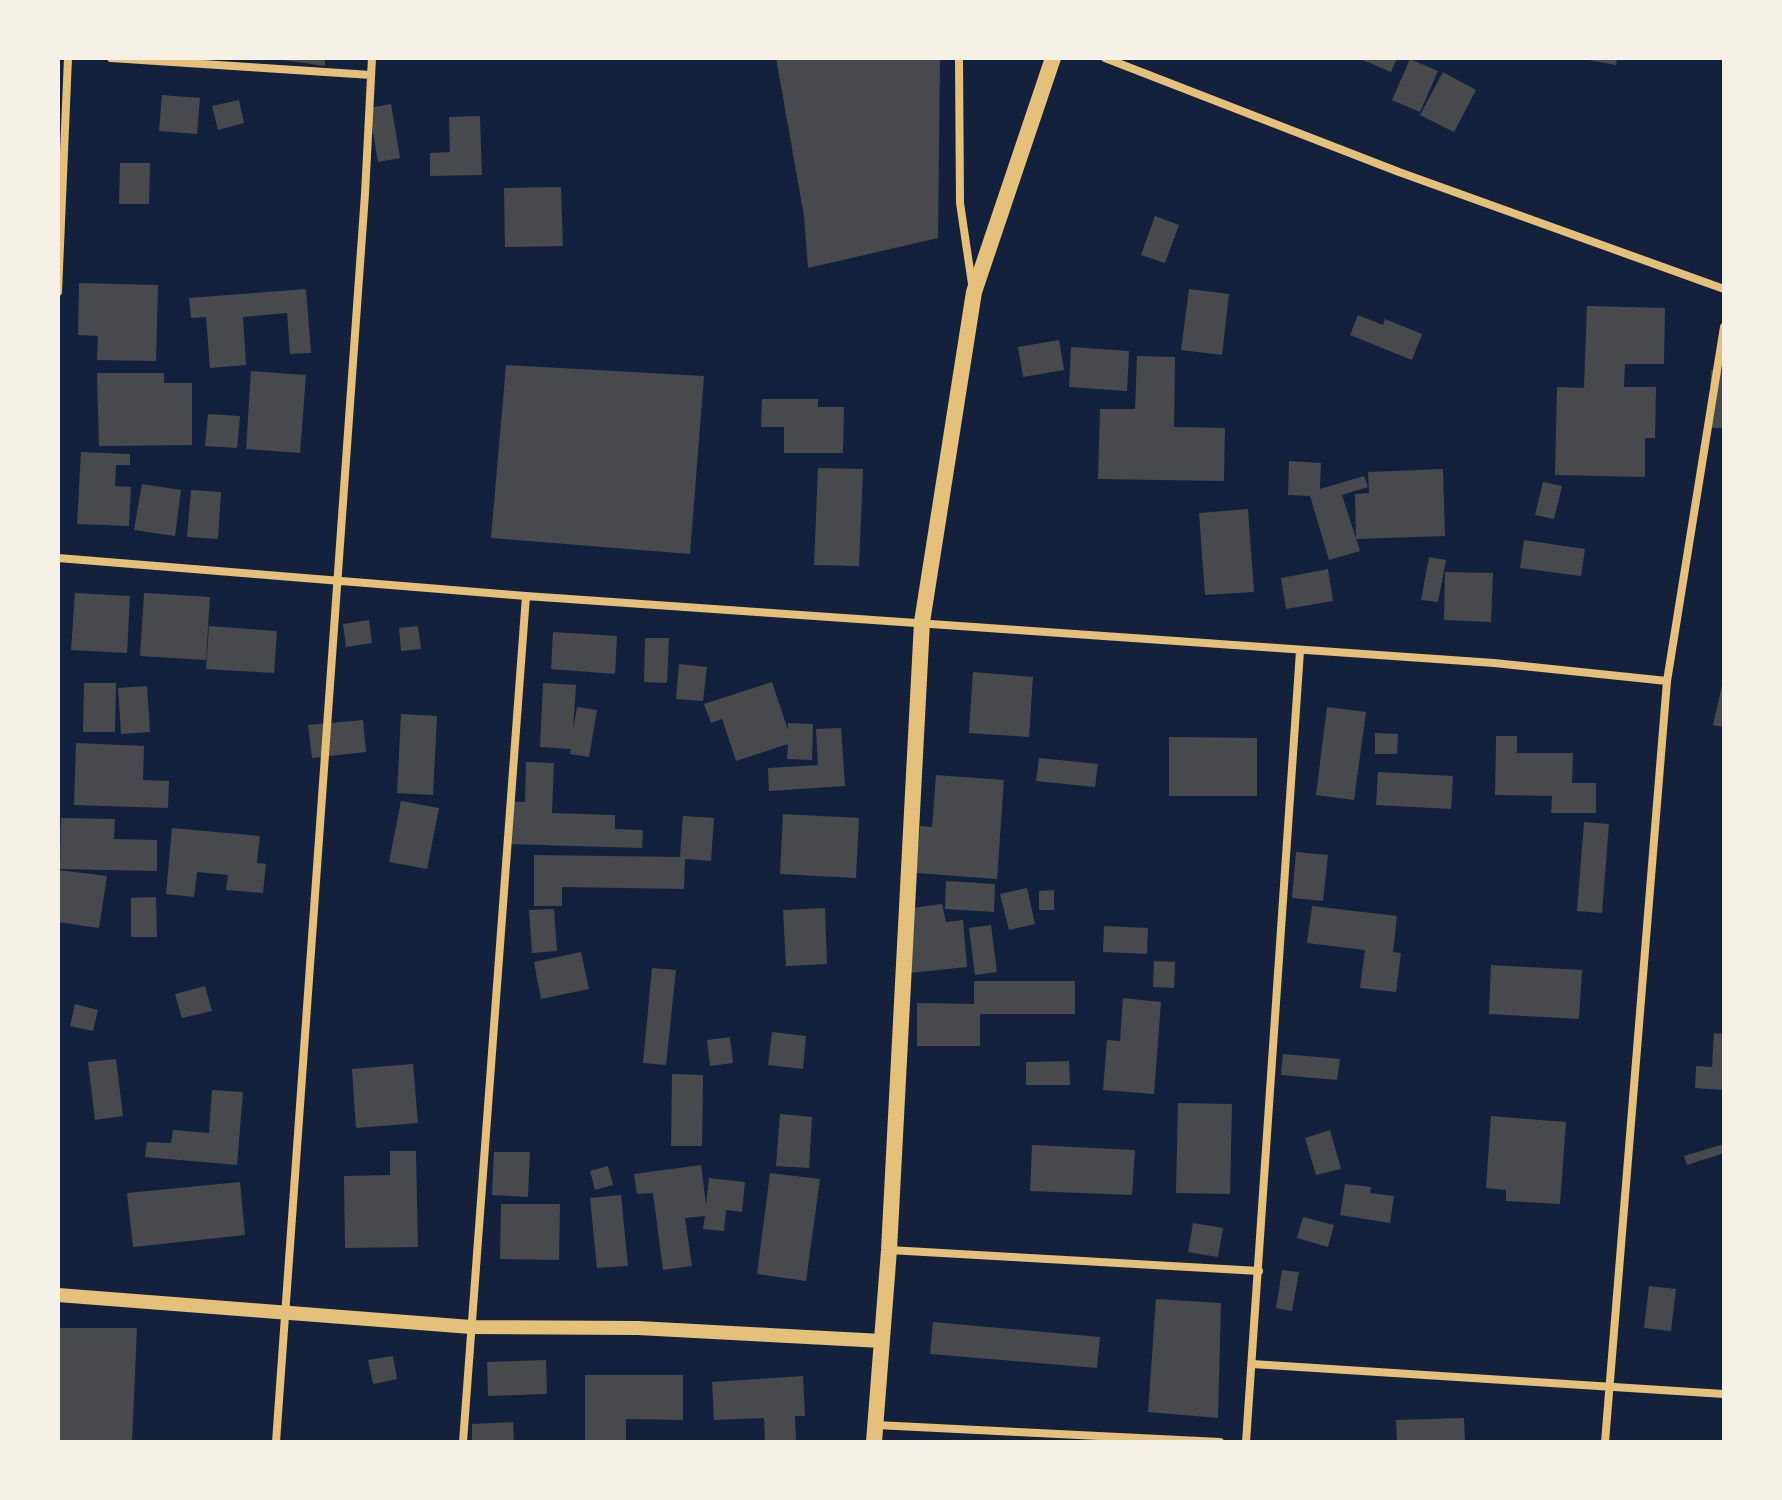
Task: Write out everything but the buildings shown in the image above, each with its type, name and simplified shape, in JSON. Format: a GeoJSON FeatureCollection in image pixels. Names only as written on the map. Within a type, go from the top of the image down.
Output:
{"type":"FeatureCollection","features":[{"type":"Feature","properties":{"kind":"main road"},"geometry":{"type":"LineString","coordinates":[[874,1442],[889,1250],[922,622],[974,292],[1053,58]]}},
{"type":"Feature","properties":{"kind":"street"},"geometry":{"type":"LineString","coordinates":[[58,292],[68,58]]}},
{"type":"Feature","properties":{"kind":"street"},"geometry":{"type":"LineString","coordinates":[[111,58],[371,75]]}},
{"type":"Feature","properties":{"kind":"street"},"geometry":{"type":"LineString","coordinates":[[276,1442],[372,58]]}},
{"type":"Feature","properties":{"kind":"street"},"geometry":{"type":"LineString","coordinates":[[959,58],[960,203],[974,292]]}},
{"type":"Feature","properties":{"kind":"street"},"geometry":{"type":"LineString","coordinates":[[1105,58],[1399,172],[1724,289]]}},
{"type":"Feature","properties":{"kind":"street"},"geometry":{"type":"LineString","coordinates":[[1605,1442],[1667,681],[1724,327]]}},
{"type":"Feature","properties":{"kind":"street"},"geometry":{"type":"LineString","coordinates":[[58,558],[526,596],[1494,663],[1667,681]]}},
{"type":"Feature","properties":{"kind":"street"},"geometry":{"type":"LineString","coordinates":[[463,1442],[526,596]]}},
{"type":"Feature","properties":{"kind":"street"},"geometry":{"type":"LineString","coordinates":[[1246,1442],[1300,651]]}},
{"type":"Feature","properties":{"kind":"street"},"geometry":{"type":"LineString","coordinates":[[889,1250],[1259,1271]]}},
{"type":"Feature","properties":{"kind":"street"},"geometry":{"type":"LineString","coordinates":[[58,1295],[471,1327],[638,1328],[882,1341]]}},
{"type":"Feature","properties":{"kind":"street"},"geometry":{"type":"LineString","coordinates":[[1252,1364],[1724,1394]]}},
{"type":"Feature","properties":{"kind":"street"},"geometry":{"type":"LineString","coordinates":[[876,1425],[1220,1442]]}}]}
